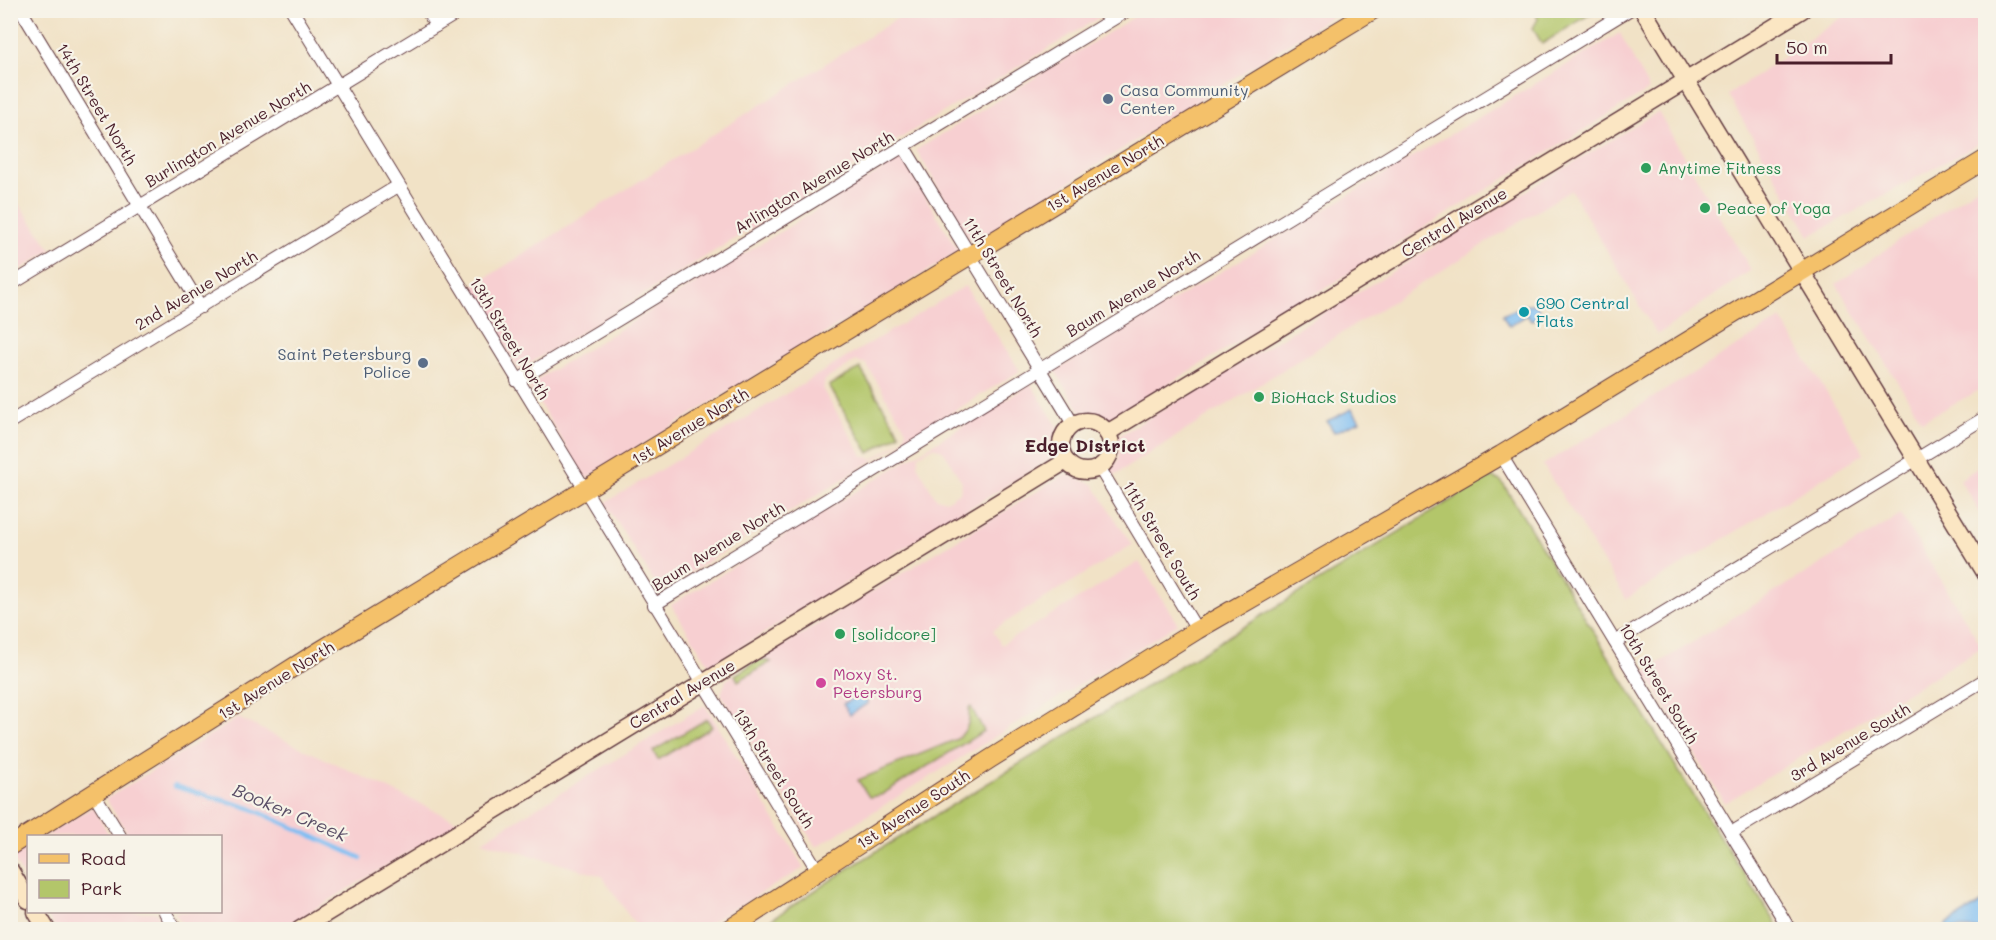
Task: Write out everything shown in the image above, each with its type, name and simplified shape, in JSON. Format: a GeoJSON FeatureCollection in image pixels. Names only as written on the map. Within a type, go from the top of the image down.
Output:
{"type":"FeatureCollection","features":[{"type":"Feature","properties":{"kind":"main road","name":"1st Avenue North"},"geometry":{"type":"LineString","coordinates":[[10,846],[93,792],[584,490],[1373,10]]}},
{"type":"Feature","properties":{"kind":"main road","name":"1st Avenue South"},"geometry":{"type":"LineString","coordinates":[[728,930],[1197,630],[1501,454],[1986,159]]}},
{"type":"Feature","properties":{"kind":"street","name":"14th Street North"},"geometry":{"type":"LineString","coordinates":[[21,10],[201,307]]}},
{"type":"Feature","properties":{"kind":"street","name":"13th Street North"},"geometry":{"type":"LineString","coordinates":[[292,10],[701,683]]}},
{"type":"Feature","properties":{"kind":"street"},"geometry":{"type":"LineString","coordinates":[[427,10],[436,26]]}},
{"type":"Feature","properties":{"kind":"street","name":"Burlington Avenue North"},"geometry":{"type":"LineString","coordinates":[[10,285],[462,10]]}},
{"type":"Feature","properties":{"kind":"street","name":"Arlington Avenue North"},"geometry":{"type":"LineString","coordinates":[[517,381],[1128,10]]}},
{"type":"Feature","properties":{"kind":"street","name":"Baum Avenue North"},"geometry":{"type":"LineString","coordinates":[[654,605],[1629,10]]}},
{"type":"Feature","properties":{"kind":"street"},"geometry":{"type":"LineString","coordinates":[[1643,10],[1986,574]]}},
{"type":"Feature","properties":{"kind":"street","name":"Central Avenue"},"geometry":{"type":"LineString","coordinates":[[1107,433],[1802,10]]}},
{"type":"Feature","properties":{"kind":"street","name":"11th Street North"},"geometry":{"type":"LineString","coordinates":[[904,147],[1073,424]]}},
{"type":"Feature","properties":{"kind":"street","name":"2nd Avenue North"},"geometry":{"type":"LineString","coordinates":[[10,422],[399,186]]}},
{"type":"Feature","properties":{"kind":"street"},"geometry":{"type":"LineString","coordinates":[[1615,642],[1986,417]]}},
{"type":"Feature","properties":{"kind":"street"},"geometry":{"type":"LineString","coordinates":[[1095,423],[1107,433],[1111,447],[1110,455],[1099,467],[1092,470],[1078,470],[1066,461],[1061,445],[1063,437],[1073,424],[1095,423]]}},
{"type":"Feature","properties":{"kind":"street","name":"10th Street South"},"geometry":{"type":"LineString","coordinates":[[1501,454],[1790,930]]}},
{"type":"Feature","properties":{"kind":"street","name":"Central Avenue"},"geometry":{"type":"LineString","coordinates":[[299,930],[1066,461]]}},
{"type":"Feature","properties":{"kind":"street","name":"11th Street South"},"geometry":{"type":"LineString","coordinates":[[1099,467],[1197,630]]}},
{"type":"Feature","properties":{"kind":"street","name":"3rd Avenue South"},"geometry":{"type":"LineString","coordinates":[[1731,833],[1986,679]]}},
{"type":"Feature","properties":{"kind":"street","name":"13th Street South"},"geometry":{"type":"LineString","coordinates":[[701,683],[818,871]]}},
{"type":"Feature","properties":{"kind":"street"},"geometry":{"type":"LineString","coordinates":[[93,792],[119,835]]}},
{"type":"Feature","properties":{"kind":"street"},"geometry":{"type":"LineString","coordinates":[[10,870],[27,898]]}},
{"type":"Feature","properties":{"kind":"street"},"geometry":{"type":"LineString","coordinates":[[37,913],[47,930]]}},
{"type":"Feature","properties":{"kind":"street"},"geometry":{"type":"LineString","coordinates":[[166,913],[176,930]]}},
{"type":"Feature","properties":{"kind":"shaded area"},"geometry":{"type":"Polygon","coordinates":[[[909,11],[1110,11],[519,370],[470,288],[909,11]]]}},
{"type":"Feature","properties":{"kind":"shaded area"},"geometry":{"type":"Polygon","coordinates":[[[1144,11],[1340,11],[972,244],[916,150],[1144,11]]]}},
{"type":"Feature","properties":{"kind":"shaded area"},"geometry":{"type":"Polygon","coordinates":[[[1851,11],[1985,11],[1985,140],[1810,236],[1728,95],[1851,11]]]}},
{"type":"Feature","properties":{"kind":"shaded area"},"geometry":{"type":"Polygon","coordinates":[[[1620,33],[1649,90],[1107,422],[1096,415],[1081,412],[1055,371],[1620,33]]]}},
{"type":"Feature","properties":{"kind":"shaded area"},"geometry":{"type":"Polygon","coordinates":[[[1658,112],[1751,270],[1657,335],[1571,190],[1113,476],[1110,472],[1118,460],[1120,449],[1117,437],[1658,112]]]}},
{"type":"Feature","properties":{"kind":"shaded area"},"geometry":{"type":"Polygon","coordinates":[[[902,158],[959,252],[586,479],[528,385],[902,158]]]}},
{"type":"Feature","properties":{"kind":"shaded area"},"geometry":{"type":"Polygon","coordinates":[[[1985,182],[1985,387],[1922,421],[1836,284],[1985,182]]]}},
{"type":"Feature","properties":{"kind":"shaded area"},"geometry":{"type":"Polygon","coordinates":[[[10,192],[52,250],[11,275],[10,275],[10,192]]]}},
{"type":"Feature","properties":{"kind":"shaded area"},"geometry":{"type":"Polygon","coordinates":[[[965,286],[1020,371],[660,591],[605,503],[965,286]],[[856,361],[825,380],[823,390],[863,456],[873,459],[904,440],[906,430],[866,364],[856,361]]]}},
{"type":"Feature","properties":{"kind":"shaded area"},"geometry":{"type":"Polygon","coordinates":[[[1781,319],[1864,453],[1626,599],[1543,465],[1781,319]]]}},
{"type":"Feature","properties":{"kind":"shaded area"},"geometry":{"type":"Polygon","coordinates":[[[1031,384],[1058,427],[1053,441],[1052,458],[710,666],[671,605],[1031,384]],[[933,447],[919,455],[917,465],[936,498],[946,501],[960,492],[962,482],[943,450],[933,447]]]}},
{"type":"Feature","properties":{"kind":"shaded area"},"geometry":{"type":"Polygon","coordinates":[[[1985,462],[1985,521],[1960,480],[1985,462]]]}},
{"type":"Feature","properties":{"kind":"shaded area"},"geometry":{"type":"Polygon","coordinates":[[[1066,474],[1093,484],[1132,545],[993,630],[1001,645],[1139,562],[1178,624],[816,847],[721,694],[726,680],[1066,474]]]}},
{"type":"Feature","properties":{"kind":"shaded area"},"geometry":{"type":"Polygon","coordinates":[[[1901,515],[1982,647],[1725,803],[1644,672],[1901,515]]]}},
{"type":"Feature","properties":{"kind":"shaded area"},"geometry":{"type":"Polygon","coordinates":[[[705,705],[804,868],[699,929],[638,929],[602,876],[482,841],[705,705]]]}},
{"type":"Feature","properties":{"kind":"shaded area"},"geometry":{"type":"Polygon","coordinates":[[[238,718],[459,822],[282,929],[185,929],[175,913],[222,913],[222,835],[128,835],[106,799],[238,718]]]}},
{"type":"Feature","properties":{"kind":"shaded area"},"geometry":{"type":"Polygon","coordinates":[[[93,807],[109,835],[47,835],[93,807]]]}},
{"type":"Feature","properties":{"kind":"shaded area"},"geometry":{"type":"Polygon","coordinates":[[[27,848],[27,883],[12,857],[27,848]]]}},
{"type":"Feature","properties":{"kind":"shaded area"},"geometry":{"type":"Polygon","coordinates":[[[46,913],[157,913],[167,929],[56,929],[46,913]]]}},
{"type":"Feature","properties":{"kind":"green space"},"geometry":{"type":"Polygon","coordinates":[[[1542,10],[1595,11],[1542,44],[1533,28],[1538,19],[1536,14],[1542,10]]]}},
{"type":"Feature","properties":{"kind":"green space"},"geometry":{"type":"Polygon","coordinates":[[[860,368],[900,434],[869,453],[829,386],[860,368]]]}},
{"type":"Feature","properties":{"kind":"green space"},"geometry":{"type":"Polygon","coordinates":[[[1487,478],[1494,478],[1502,482],[1705,814],[1780,929],[757,929],[846,870],[1487,478]]]}},
{"type":"Feature","properties":{"kind":"green space"},"geometry":{"type":"Polygon","coordinates":[[[760,659],[771,662],[738,681],[735,675],[760,659]]]}},
{"type":"Feature","properties":{"kind":"green space"},"geometry":{"type":"Polygon","coordinates":[[[971,707],[984,731],[881,795],[869,797],[858,780],[957,739],[968,725],[969,708],[971,707]]]}},
{"type":"Feature","properties":{"kind":"green space"},"geometry":{"type":"Polygon","coordinates":[[[707,719],[712,727],[658,760],[653,751],[707,719]]]}},
{"type":"Feature","properties":{"kind":"water"},"geometry":{"type":"Polygon","coordinates":[[[1528,304],[1536,304],[1542,314],[1531,321],[1527,315],[1509,326],[1502,315],[1528,304]]]}},
{"type":"Feature","properties":{"kind":"water"},"geometry":{"type":"Polygon","coordinates":[[[1352,409],[1360,421],[1334,432],[1327,421],[1352,409]]]}},
{"type":"Feature","properties":{"kind":"water"},"geometry":{"type":"Polygon","coordinates":[[[862,693],[868,703],[850,715],[843,704],[862,693]]]}},
{"type":"Feature","properties":{"kind":"water"},"geometry":{"type":"Polygon","coordinates":[[[1983,902],[1985,929],[1948,929],[1945,925],[1983,902]]]}},
{"type":"Feature","properties":{"kind":"waterway","name":"Booker Creek"},"geometry":{"type":"LineString","coordinates":[[174,786],[250,808],[361,858]]}},
{"type":"Feature","properties":{"kind":"place","name":"Casa Community Center"},"geometry":{"type":"Point","coordinates":[1108,99]}},
{"type":"Feature","properties":{"kind":"place","name":"Anytime Fitness"},"geometry":{"type":"Point","coordinates":[1646,168]}},
{"type":"Feature","properties":{"kind":"place","name":"Peace of Yoga"},"geometry":{"type":"Point","coordinates":[1705,208]}},
{"type":"Feature","properties":{"kind":"place","name":"690 Central Flats"},"geometry":{"type":"Point","coordinates":[1524,312]}},
{"type":"Feature","properties":{"kind":"place","name":"Saint Petersburg Police"},"geometry":{"type":"Point","coordinates":[423,363]}},
{"type":"Feature","properties":{"kind":"place","name":"BioHack Studios"},"geometry":{"type":"Point","coordinates":[1259,397]}},
{"type":"Feature","properties":{"kind":"place","name":"[solidcore]"},"geometry":{"type":"Point","coordinates":[840,634]}},
{"type":"Feature","properties":{"kind":"place","name":"Moxy St. Petersburg"},"geometry":{"type":"Point","coordinates":[821,683]}},
{"type":"Feature","properties":{"kind":"district","name":"Edge District"},"geometry":{"type":"Point","coordinates":[1085,446]}}]}
